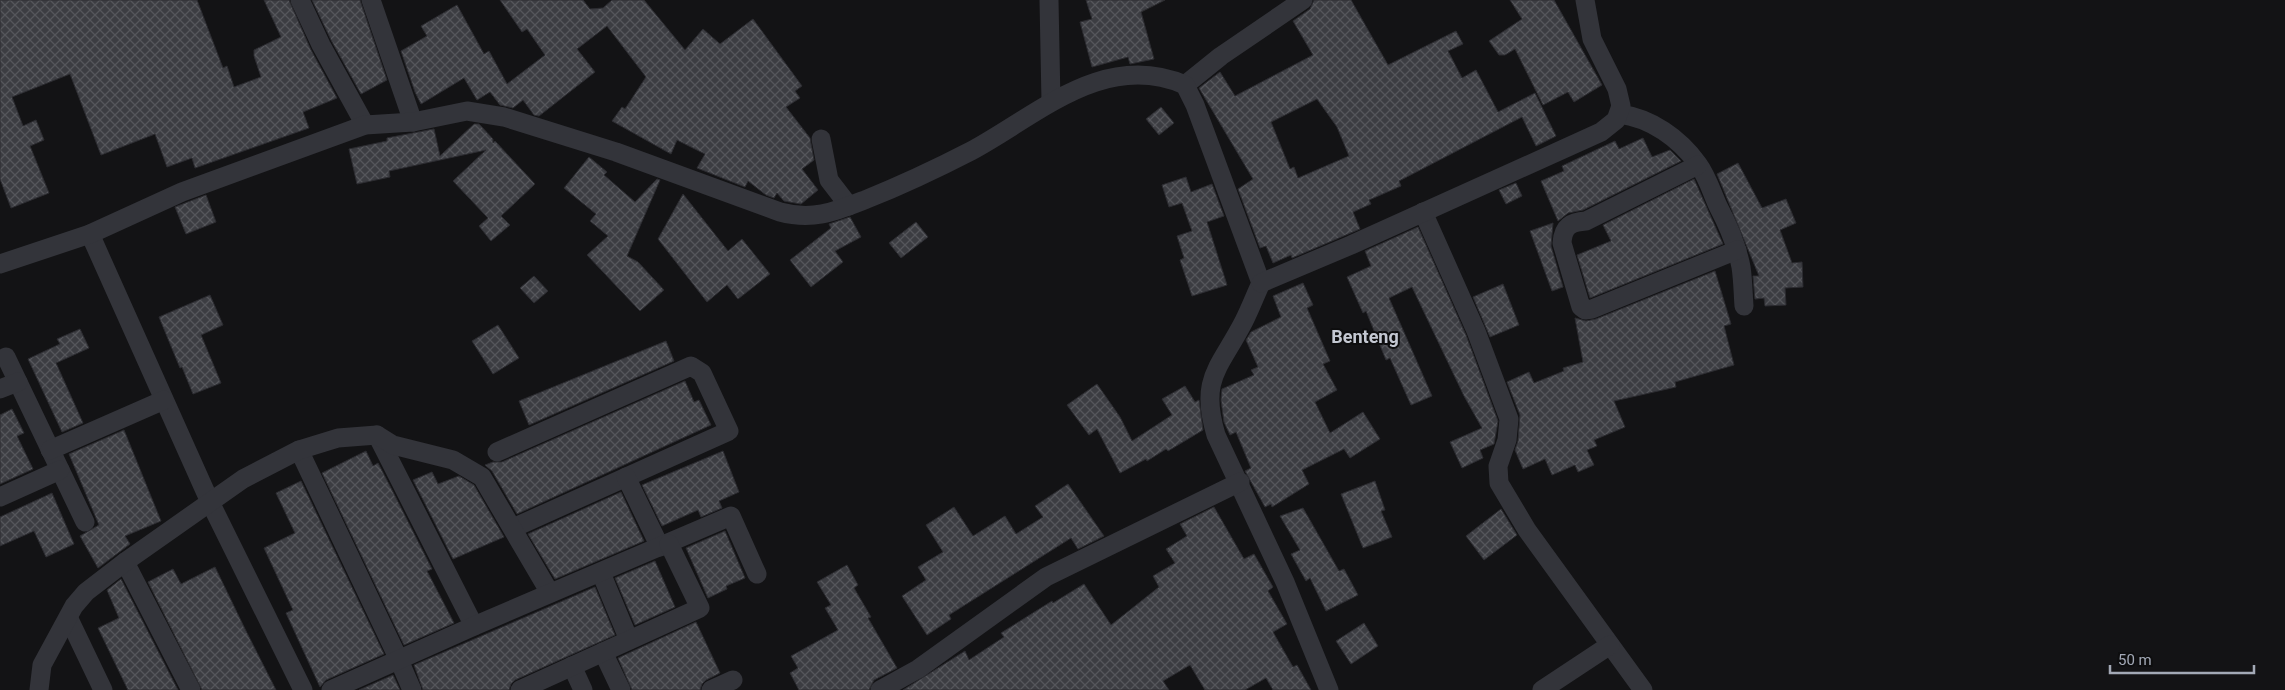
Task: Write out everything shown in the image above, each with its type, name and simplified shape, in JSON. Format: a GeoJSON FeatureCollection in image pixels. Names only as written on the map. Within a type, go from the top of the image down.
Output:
{"type":"FeatureCollection","features":[{"type":"Feature","properties":{"kind":"street"},"geometry":{"type":"LineString","coordinates":[[300,0],[321,45],[365,125]]}},
{"type":"Feature","properties":{"kind":"street"},"geometry":{"type":"LineString","coordinates":[[372,0],[413,122]]}},
{"type":"Feature","properties":{"kind":"street"},"geometry":{"type":"LineString","coordinates":[[1049,0],[1051,102]]}},
{"type":"Feature","properties":{"kind":"street"},"geometry":{"type":"LineString","coordinates":[[1185,85],[1221,56],[1303,0]]}},
{"type":"Feature","properties":{"kind":"street"},"geometry":{"type":"LineString","coordinates":[[1261,283],[1601,132],[1616,120],[1621,106],[1617,89],[1592,39],[1585,0]]}},
{"type":"Feature","properties":{"kind":"street"},"geometry":{"type":"LineString","coordinates":[[0,264],[90,234],[182,192],[365,125],[413,122],[467,111],[504,117],[616,152],[796,216],[812,216],[849,206],[880,194],[971,151],[1051,102],[1084,85],[1108,78],[1129,75],[1166,76],[1185,85],[1195,105],[1213,156],[1232,200],[1261,283],[1244,322],[1216,367],[1210,390],[1209,412],[1216,435],[1240,482],[1329,690]]}},
{"type":"Feature","properties":{"kind":"street"},"geometry":{"type":"LineString","coordinates":[[1619,114],[1636,116],[1651,122],[1678,143],[1698,165],[1728,225],[1737,250],[1741,267],[1744,306]]}},
{"type":"Feature","properties":{"kind":"street"},"geometry":{"type":"LineString","coordinates":[[821,140],[829,180],[849,206]]}},
{"type":"Feature","properties":{"kind":"street"},"geometry":{"type":"LineString","coordinates":[[1698,165],[1586,221],[1573,222],[1566,227],[1562,243],[1581,306],[1585,310],[1592,309],[1737,250]]}},
{"type":"Feature","properties":{"kind":"street"},"geometry":{"type":"LineString","coordinates":[[1424,212],[1476,331],[1510,418],[1508,440],[1498,466],[1499,483],[1527,530],[1643,690]]}},
{"type":"Feature","properties":{"kind":"street"},"geometry":{"type":"LineString","coordinates":[[90,234],[210,502],[303,690]]}},
{"type":"Feature","properties":{"kind":"street"},"geometry":{"type":"LineString","coordinates":[[6,357],[85,522]]}},
{"type":"Feature","properties":{"kind":"street"},"geometry":{"type":"LineString","coordinates":[[497,452],[691,366],[702,373],[729,431],[513,528]]}},
{"type":"Feature","properties":{"kind":"street"},"geometry":{"type":"LineString","coordinates":[[0,389],[18,382]]}},
{"type":"Feature","properties":{"kind":"street"},"geometry":{"type":"LineString","coordinates":[[50,450],[164,400]]}},
{"type":"Feature","properties":{"kind":"street"},"geometry":{"type":"LineString","coordinates":[[377,435],[474,626]]}},
{"type":"Feature","properties":{"kind":"street"},"geometry":{"type":"LineString","coordinates":[[39,690],[38,685],[42,665],[69,619],[74,606],[86,592],[125,562],[243,479],[299,450],[338,438],[377,435],[393,444],[453,460],[482,476],[550,593]]}},
{"type":"Feature","properties":{"kind":"street"},"geometry":{"type":"LineString","coordinates":[[299,450],[412,690]]}},
{"type":"Feature","properties":{"kind":"street"},"geometry":{"type":"LineString","coordinates":[[0,497],[60,470]]}},
{"type":"Feature","properties":{"kind":"street"},"geometry":{"type":"LineString","coordinates":[[520,690],[700,608],[626,476]]}},
{"type":"Feature","properties":{"kind":"street"},"geometry":{"type":"LineString","coordinates":[[880,690],[918,669],[1046,577],[1240,482]]}},
{"type":"Feature","properties":{"kind":"street"},"geometry":{"type":"LineString","coordinates":[[332,690],[474,626],[731,516],[757,574]]}},
{"type":"Feature","properties":{"kind":"street"},"geometry":{"type":"LineString","coordinates":[[125,562],[191,690]]}},
{"type":"Feature","properties":{"kind":"street"},"geometry":{"type":"LineString","coordinates":[[601,573],[628,640]]}},
{"type":"Feature","properties":{"kind":"street"},"geometry":{"type":"LineString","coordinates":[[69,619],[103,690]]}},
{"type":"Feature","properties":{"kind":"street"},"geometry":{"type":"LineString","coordinates":[[1542,690],[1610,645]]}},
{"type":"Feature","properties":{"kind":"street"},"geometry":{"type":"LineString","coordinates":[[603,652],[621,690]]}},
{"type":"Feature","properties":{"kind":"street"},"geometry":{"type":"LineString","coordinates":[[572,666],[584,690]]}},
{"type":"Feature","properties":{"kind":"street"},"geometry":{"type":"LineString","coordinates":[[710,690],[733,680]]}},
{"type":"Feature","properties":{"kind":"building"},"geometry":{"type":"Polygon","coordinates":[[[0,0],[197,0],[223,68],[227,66],[234,87],[261,77],[254,56],[254,50],[281,37],[264,0],[289,0],[311,50],[337,98],[303,112],[309,128],[195,168],[192,158],[167,167],[155,134],[101,155],[70,74],[12,97],[23,126],[36,120],[44,140],[30,146],[49,193],[11,208],[0,179],[0,0]]]}},
{"type":"Feature","properties":{"kind":"building"},"geometry":{"type":"Polygon","coordinates":[[[312,0],[360,0],[387,80],[361,94],[331,40],[312,0]]]}},
{"type":"Feature","properties":{"kind":"building"},"geometry":{"type":"Polygon","coordinates":[[[500,0],[583,0],[590,9],[603,8],[612,0],[644,0],[685,50],[703,29],[720,44],[753,19],[802,86],[795,91],[800,98],[786,107],[810,138],[814,160],[802,169],[818,190],[801,204],[784,201],[777,193],[774,198],[766,195],[748,181],[745,187],[697,168],[705,154],[677,140],[671,154],[612,121],[622,107],[625,109],[646,77],[607,26],[577,49],[595,72],[539,116],[534,115],[523,100],[513,108],[500,105],[490,92],[477,100],[464,78],[421,104],[401,51],[427,36],[421,26],[457,5],[484,54],[489,51],[507,84],[545,55],[527,29],[522,32],[500,0]]]}},
{"type":"Feature","properties":{"kind":"building"},"geometry":{"type":"Polygon","coordinates":[[[1086,0],[1165,0],[1141,12],[1154,59],[1130,64],[1128,57],[1092,67],[1080,22],[1092,19],[1086,0]]]}},
{"type":"Feature","properties":{"kind":"building"},"geometry":{"type":"Polygon","coordinates":[[[1314,0],[1351,0],[1388,65],[1456,31],[1463,44],[1448,51],[1462,78],[1476,70],[1498,112],[1535,93],[1556,136],[1536,146],[1522,117],[1399,181],[1401,186],[1369,200],[1371,204],[1353,212],[1360,229],[1292,258],[1291,255],[1273,263],[1266,246],[1260,248],[1238,189],[1253,179],[1199,88],[1220,72],[1235,96],[1313,55],[1293,21],[1310,9],[1314,0]],[[1317,99],[1271,122],[1290,169],[1294,167],[1298,178],[1349,156],[1337,127],[1317,99]]]}},
{"type":"Feature","properties":{"kind":"building"},"geometry":{"type":"Polygon","coordinates":[[[1510,0],[1554,0],[1602,85],[1574,102],[1568,92],[1543,105],[1515,49],[1505,55],[1499,55],[1489,41],[1522,19],[1510,0]]]}},
{"type":"Feature","properties":{"kind":"building"},"geometry":{"type":"Polygon","coordinates":[[[1161,107],[1174,123],[1159,135],[1146,119],[1161,107]]]}},
{"type":"Feature","properties":{"kind":"building"},"geometry":{"type":"Polygon","coordinates":[[[474,124],[479,124],[493,139],[493,143],[495,141],[535,184],[501,216],[510,225],[491,241],[479,226],[488,218],[453,181],[486,150],[389,171],[390,177],[357,184],[349,149],[387,141],[387,138],[434,129],[440,156],[474,124]]]}},
{"type":"Feature","properties":{"kind":"building"},"geometry":{"type":"Polygon","coordinates":[[[1643,138],[1652,157],[1670,150],[1681,161],[1583,210],[1568,213],[1558,221],[1541,181],[1564,171],[1562,166],[1615,141],[1619,149],[1643,138]]]}},
{"type":"Feature","properties":{"kind":"building"},"geometry":{"type":"Polygon","coordinates":[[[589,157],[607,172],[604,175],[635,202],[657,179],[660,180],[627,256],[638,262],[664,290],[640,311],[587,255],[608,236],[590,221],[596,214],[564,188],[589,157]]]}},
{"type":"Feature","properties":{"kind":"building"},"geometry":{"type":"Polygon","coordinates":[[[1738,163],[1762,208],[1786,199],[1796,223],[1780,230],[1792,263],[1802,262],[1803,287],[1785,288],[1786,305],[1765,306],[1764,298],[1755,299],[1753,276],[1759,276],[1717,174],[1738,163]]]}},
{"type":"Feature","properties":{"kind":"building"},"geometry":{"type":"Polygon","coordinates":[[[1186,177],[1191,192],[1212,184],[1224,216],[1207,222],[1227,285],[1192,296],[1180,260],[1184,258],[1177,236],[1192,231],[1182,203],[1169,207],[1162,185],[1186,177]]]}},
{"type":"Feature","properties":{"kind":"building"},"geometry":{"type":"Polygon","coordinates":[[[1694,179],[1723,244],[1590,298],[1577,255],[1611,241],[1603,225],[1694,179]]]}},
{"type":"Feature","properties":{"kind":"building"},"geometry":{"type":"Polygon","coordinates":[[[1516,183],[1522,196],[1506,204],[1499,190],[1516,183]]]}},
{"type":"Feature","properties":{"kind":"building"},"geometry":{"type":"Polygon","coordinates":[[[683,194],[728,251],[742,239],[770,274],[738,299],[727,285],[707,302],[658,239],[683,194]]]}},
{"type":"Feature","properties":{"kind":"building"},"geometry":{"type":"Polygon","coordinates":[[[206,195],[216,222],[186,234],[175,207],[206,195]]]}},
{"type":"Feature","properties":{"kind":"building"},"geometry":{"type":"Polygon","coordinates":[[[850,217],[861,237],[835,251],[843,262],[811,287],[790,260],[831,228],[829,224],[850,217]]]}},
{"type":"Feature","properties":{"kind":"building"},"geometry":{"type":"Polygon","coordinates":[[[916,222],[928,237],[901,258],[889,243],[916,222]]]}},
{"type":"Feature","properties":{"kind":"building"},"geometry":{"type":"Polygon","coordinates":[[[1553,223],[1551,246],[1563,287],[1552,291],[1530,231],[1553,223]]]}},
{"type":"Feature","properties":{"kind":"building"},"geometry":{"type":"Polygon","coordinates":[[[1418,227],[1466,335],[1498,421],[1494,444],[1480,450],[1483,458],[1462,468],[1450,442],[1482,428],[1464,396],[1412,287],[1389,298],[1432,396],[1411,405],[1390,358],[1386,360],[1366,311],[1363,313],[1347,277],[1371,266],[1365,251],[1418,227]]]}},
{"type":"Feature","properties":{"kind":"building"},"geometry":{"type":"Polygon","coordinates":[[[1715,271],[1731,324],[1724,326],[1734,365],[1675,382],[1676,387],[1614,401],[1625,427],[1594,440],[1597,446],[1587,450],[1594,465],[1578,472],[1575,465],[1552,475],[1545,459],[1523,469],[1515,450],[1518,441],[1520,415],[1507,382],[1529,372],[1534,383],[1564,371],[1563,368],[1583,362],[1575,318],[1586,321],[1596,319],[1715,271]]]}},
{"type":"Feature","properties":{"kind":"building"},"geometry":{"type":"Polygon","coordinates":[[[534,276],[548,291],[534,303],[520,288],[534,276]]]}},
{"type":"Feature","properties":{"kind":"building"},"geometry":{"type":"Polygon","coordinates":[[[1303,283],[1313,305],[1307,308],[1330,361],[1323,364],[1337,390],[1315,402],[1330,433],[1363,412],[1380,439],[1350,458],[1344,449],[1302,470],[1309,484],[1272,507],[1271,504],[1265,507],[1245,471],[1251,468],[1236,432],[1230,435],[1224,422],[1221,400],[1222,389],[1254,375],[1251,370],[1258,367],[1246,340],[1251,332],[1281,317],[1273,296],[1303,283]]]}},
{"type":"Feature","properties":{"kind":"building"},"geometry":{"type":"Polygon","coordinates":[[[1503,284],[1519,325],[1490,337],[1473,297],[1503,284]]]}},
{"type":"Feature","properties":{"kind":"building"},"geometry":{"type":"Polygon","coordinates":[[[210,295],[223,325],[201,335],[221,383],[193,394],[159,317],[210,295]]]}},
{"type":"Feature","properties":{"kind":"building"},"geometry":{"type":"Polygon","coordinates":[[[498,325],[519,358],[493,374],[472,341],[498,325]]]}},
{"type":"Feature","properties":{"kind":"building"},"geometry":{"type":"Polygon","coordinates":[[[80,329],[89,348],[56,363],[83,423],[62,432],[28,359],[60,344],[57,339],[80,329]]]}},
{"type":"Feature","properties":{"kind":"building"},"geometry":{"type":"Polygon","coordinates":[[[666,341],[674,361],[529,425],[519,401],[666,341]]]}},
{"type":"Feature","properties":{"kind":"building"},"geometry":{"type":"Polygon","coordinates":[[[685,381],[694,402],[699,400],[711,425],[517,514],[492,471],[485,465],[493,462],[502,462],[685,381]]]}},
{"type":"Feature","properties":{"kind":"building"},"geometry":{"type":"Polygon","coordinates":[[[1097,384],[1120,417],[1132,441],[1172,415],[1162,399],[1185,386],[1195,402],[1199,400],[1203,430],[1168,451],[1166,449],[1147,461],[1146,459],[1120,473],[1097,429],[1089,435],[1067,405],[1097,384]]]}},
{"type":"Feature","properties":{"kind":"building"},"geometry":{"type":"Polygon","coordinates":[[[12,409],[24,433],[17,436],[33,469],[0,484],[0,415],[12,409]]]}},
{"type":"Feature","properties":{"kind":"building"},"geometry":{"type":"Polygon","coordinates":[[[124,430],[161,521],[125,536],[130,544],[98,568],[80,536],[99,525],[69,454],[124,430]]]}},
{"type":"Feature","properties":{"kind":"building"},"geometry":{"type":"Polygon","coordinates":[[[366,451],[373,466],[378,463],[392,490],[432,569],[427,571],[454,623],[404,645],[322,473],[366,451]]]}},
{"type":"Feature","properties":{"kind":"building"},"geometry":{"type":"Polygon","coordinates":[[[723,451],[739,492],[719,501],[722,508],[701,517],[698,510],[662,526],[642,485],[723,451]]]}},
{"type":"Feature","properties":{"kind":"building"},"geometry":{"type":"Polygon","coordinates":[[[432,472],[438,484],[459,476],[474,485],[504,537],[453,559],[413,480],[432,472]]]}},
{"type":"Feature","properties":{"kind":"building"},"geometry":{"type":"Polygon","coordinates":[[[301,481],[384,654],[326,680],[320,687],[286,613],[293,610],[264,548],[295,533],[276,493],[301,481]]]}},
{"type":"Feature","properties":{"kind":"building"},"geometry":{"type":"Polygon","coordinates":[[[1375,481],[1385,510],[1381,511],[1392,537],[1363,548],[1341,494],[1375,481]]]}},
{"type":"Feature","properties":{"kind":"building"},"geometry":{"type":"Polygon","coordinates":[[[1068,484],[1104,536],[1078,549],[1071,538],[949,615],[951,619],[927,635],[902,596],[926,580],[918,567],[943,552],[926,525],[954,507],[973,536],[1005,516],[1016,534],[1043,517],[1035,506],[1068,484]]]}},
{"type":"Feature","properties":{"kind":"building"},"geometry":{"type":"Polygon","coordinates":[[[621,492],[644,541],[555,579],[528,534],[621,492]]]}},
{"type":"Feature","properties":{"kind":"building"},"geometry":{"type":"Polygon","coordinates":[[[52,493],[74,544],[46,557],[34,531],[0,546],[0,517],[52,493]]]}},
{"type":"Feature","properties":{"kind":"building"},"geometry":{"type":"Polygon","coordinates":[[[1214,507],[1244,559],[1254,554],[1273,587],[1268,591],[1287,624],[1273,632],[1293,667],[1297,665],[1311,690],[1273,690],[1266,678],[1245,690],[1205,690],[1190,665],[1163,681],[1169,690],[903,690],[965,651],[969,660],[1004,637],[1001,633],[1052,601],[1053,603],[1084,584],[1111,625],[1159,587],[1153,576],[1175,563],[1166,549],[1187,536],[1180,524],[1214,507]]]}},
{"type":"Feature","properties":{"kind":"building"},"geometry":{"type":"Polygon","coordinates":[[[1303,508],[1339,571],[1344,569],[1358,595],[1326,611],[1310,578],[1306,581],[1291,554],[1300,550],[1280,516],[1303,508]]]}},
{"type":"Feature","properties":{"kind":"building"},"geometry":{"type":"Polygon","coordinates":[[[1501,509],[1517,535],[1484,560],[1466,536],[1501,509]]]}},
{"type":"Feature","properties":{"kind":"building"},"geometry":{"type":"Polygon","coordinates":[[[725,531],[745,578],[726,586],[727,589],[708,598],[686,548],[725,531]]]}},
{"type":"Feature","properties":{"kind":"building"},"geometry":{"type":"Polygon","coordinates":[[[655,561],[675,607],[635,625],[615,578],[655,561]]]}},
{"type":"Feature","properties":{"kind":"building"},"geometry":{"type":"Polygon","coordinates":[[[847,565],[858,585],[854,588],[871,617],[868,618],[897,668],[874,680],[869,690],[799,690],[790,673],[798,668],[791,656],[838,630],[825,608],[831,605],[817,582],[847,565]]]}},
{"type":"Feature","properties":{"kind":"building"},"geometry":{"type":"Polygon","coordinates":[[[215,567],[276,690],[202,690],[148,582],[173,569],[181,584],[215,567]]]}},
{"type":"Feature","properties":{"kind":"building"},"geometry":{"type":"Polygon","coordinates":[[[121,579],[178,690],[128,690],[98,628],[119,618],[107,590],[121,579]]]}},
{"type":"Feature","properties":{"kind":"building"},"geometry":{"type":"Polygon","coordinates":[[[595,587],[615,635],[515,680],[509,690],[423,690],[414,665],[595,587]]]}},
{"type":"Feature","properties":{"kind":"building"},"geometry":{"type":"Polygon","coordinates":[[[696,622],[720,673],[706,680],[700,690],[632,690],[618,658],[696,622]]]}},
{"type":"Feature","properties":{"kind":"building"},"geometry":{"type":"Polygon","coordinates":[[[1364,623],[1378,646],[1351,664],[1336,641],[1364,623]]]}},
{"type":"Feature","properties":{"kind":"building"},"geometry":{"type":"Polygon","coordinates":[[[393,675],[400,690],[359,690],[393,675]]]}},
{"type":"Feature","properties":{"kind":"district","name":"Benteng"},"geometry":{"type":"Point","coordinates":[1365,336]}}]}
